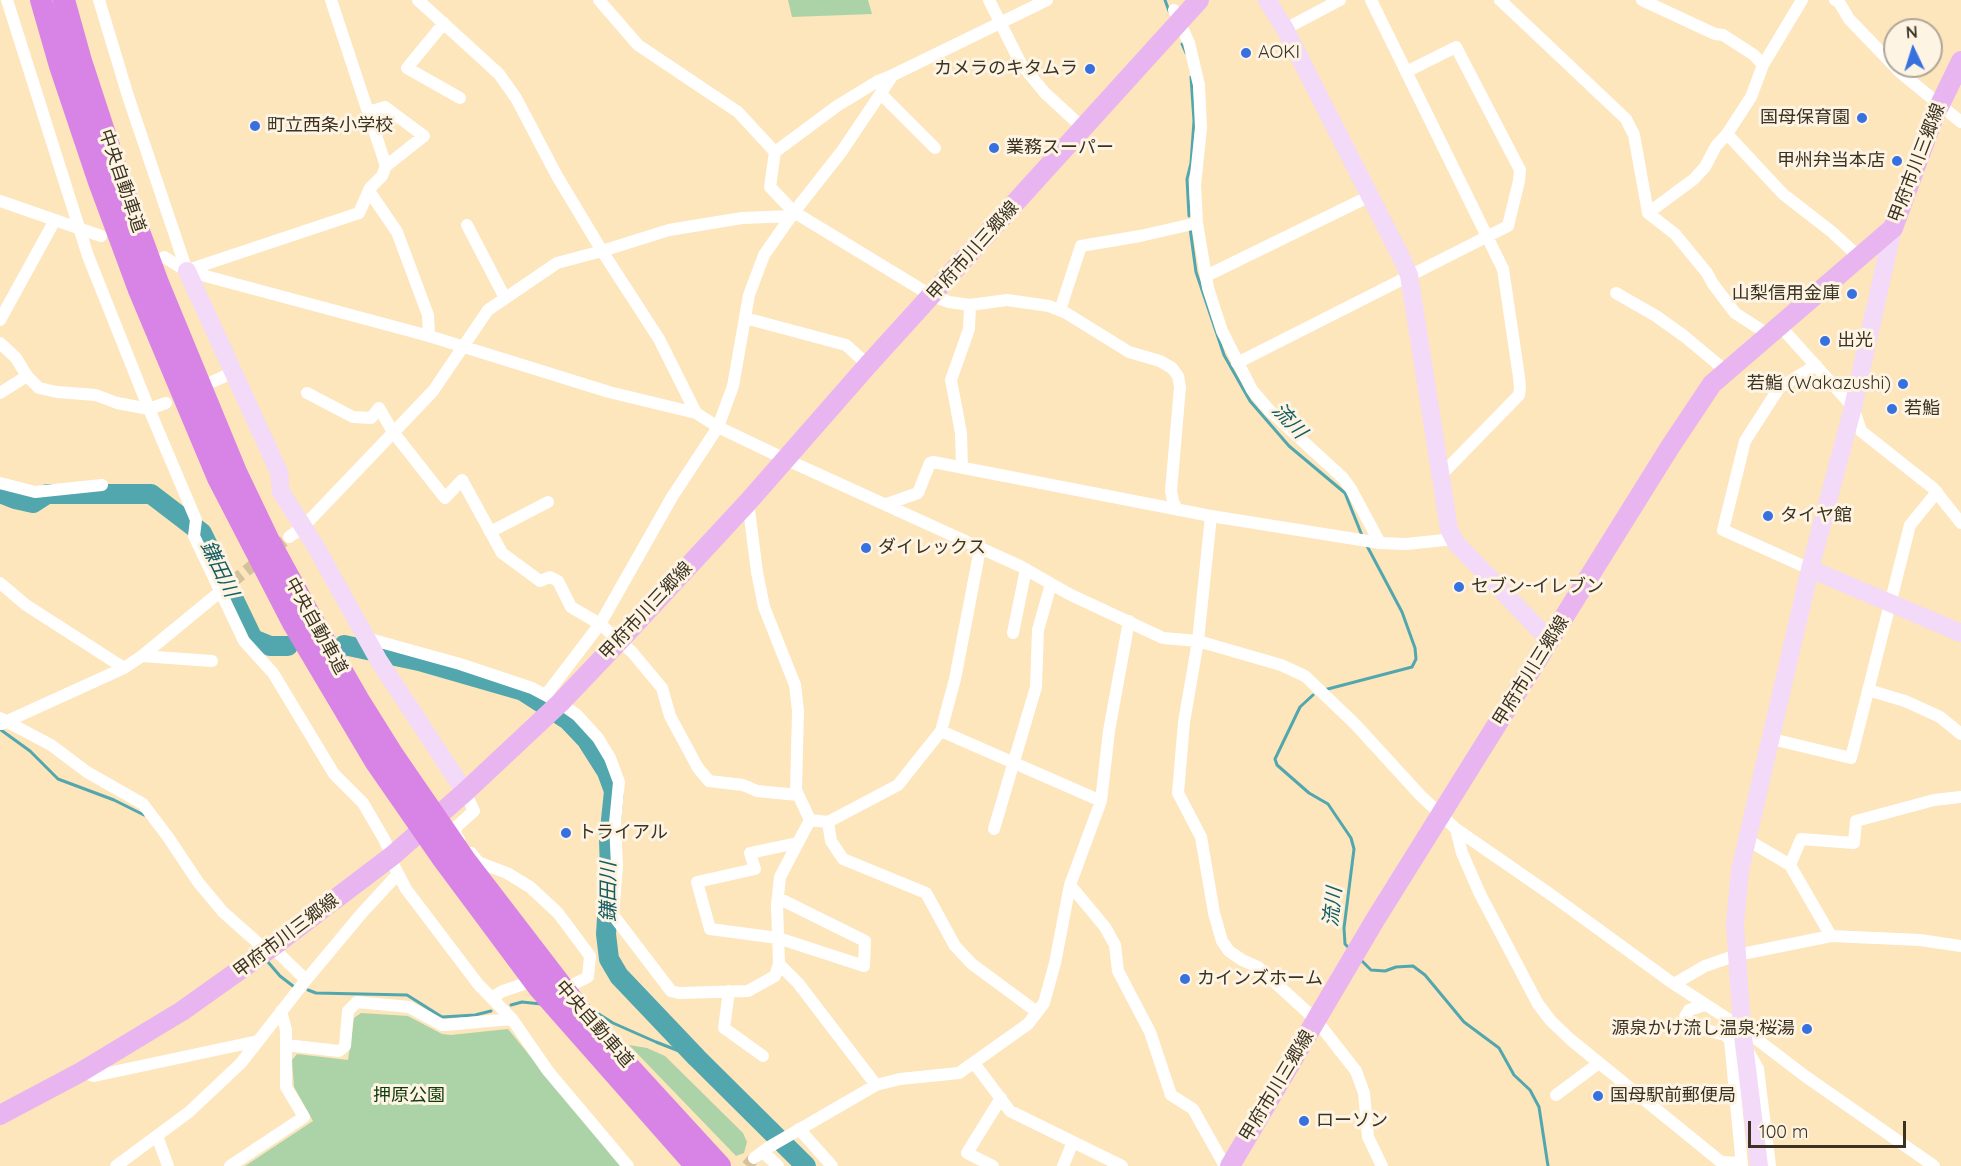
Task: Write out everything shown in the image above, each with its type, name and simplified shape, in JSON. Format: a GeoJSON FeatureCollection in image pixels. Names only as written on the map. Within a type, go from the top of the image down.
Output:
{"type":"FeatureCollection","features":[{"type":"Feature","properties":{"kind":"highway","name":"中央自動車道"},"geometry":{"type":"LineString","coordinates":[[41,0],[60,66],[99,182],[139,290],[214,468],[293,623],[353,726],[531,986],[593,1039],[720,1166]]}},
{"type":"Feature","properties":{"kind":"highway","name":"中央自動車道"},"geometry":{"type":"LineString","coordinates":[[64,0],[81,61],[142,240],[197,380],[268,539],[358,699],[419,793],[474,871],[567,987],[593,1039],[696,1166]]}},
{"type":"Feature","properties":{"kind":"main road","name":"甲府市川三郷線"},"geometry":{"type":"LineString","coordinates":[[0,1115],[81,1072],[182,1011],[270,949],[392,856],[465,792],[553,699],[620,640],[748,502],[868,365],[1083,128],[1177,16],[1199,0]]}},
{"type":"Feature","properties":{"kind":"main road","name":"甲府市川三郷線"},"geometry":{"type":"LineString","coordinates":[[1230,1166],[1355,954],[1670,447],[1712,384],[1893,228],[1939,104],[1961,61]]}},
{"type":"Feature","properties":{"kind":"street"},"geometry":{"type":"LineString","coordinates":[[8,0],[88,256],[196,520],[194,537],[244,640],[273,673],[334,774],[363,803],[392,856],[398,875],[471,975],[512,1019],[548,1071],[628,1166]]}},
{"type":"Feature","properties":{"kind":"street"},"geometry":{"type":"LineString","coordinates":[[99,0],[128,96],[187,271],[279,472],[281,492],[296,532],[465,792],[474,811],[455,828],[456,836],[478,862],[507,873],[530,887],[558,913],[590,956],[588,977],[567,987]]}},
{"type":"Feature","properties":{"kind":"street"},"geometry":{"type":"LineString","coordinates":[[331,0],[386,166]]}},
{"type":"Feature","properties":{"kind":"street"},"geometry":{"type":"LineString","coordinates":[[418,0],[499,74],[516,98],[557,176],[659,339],[696,413]]}},
{"type":"Feature","properties":{"kind":"street"},"geometry":{"type":"LineString","coordinates":[[599,0],[638,45],[738,112],[774,152]]}},
{"type":"Feature","properties":{"kind":"street"},"geometry":{"type":"LineString","coordinates":[[989,0],[1021,64],[1045,93],[1083,128]]}},
{"type":"Feature","properties":{"kind":"street"},"geometry":{"type":"LineString","coordinates":[[1047,0],[878,81],[837,106],[774,152],[770,187],[793,214],[932,296],[949,302],[970,305],[1016,301],[1049,306],[1060,310],[1129,352],[1160,361],[1172,368],[1178,376],[1180,398],[1171,491],[1177,510]]}},
{"type":"Feature","properties":{"kind":"street"},"geometry":{"type":"LineString","coordinates":[[1268,0],[1285,29],[1409,275],[1449,529],[1454,539],[1550,641]]}},
{"type":"Feature","properties":{"kind":"street"},"geometry":{"type":"LineString","coordinates":[[1285,29],[1340,0]]}},
{"type":"Feature","properties":{"kind":"street"},"geometry":{"type":"LineString","coordinates":[[1371,0],[1503,268],[1520,388],[1514,402],[1441,475]]}},
{"type":"Feature","properties":{"kind":"street"},"geometry":{"type":"LineString","coordinates":[[1642,0],[1715,34],[1723,34],[1763,64]]}},
{"type":"Feature","properties":{"kind":"street"},"geometry":{"type":"LineString","coordinates":[[1648,213],[1694,179],[1705,167],[1716,146],[1727,134],[1751,97],[1763,64],[1802,0]]}},
{"type":"Feature","properties":{"kind":"street"},"geometry":{"type":"LineString","coordinates":[[1835,0],[1839,2],[1849,19],[1901,73],[1961,122]]}},
{"type":"Feature","properties":{"kind":"street"},"geometry":{"type":"LineString","coordinates":[[1506,2],[1626,119],[1634,135],[1648,213],[1675,234],[1735,312],[1775,330],[1816,365],[1853,407],[1861,431],[1937,492],[1961,523]]}},
{"type":"Feature","properties":{"kind":"street"},"geometry":{"type":"LineString","coordinates":[[1177,16],[1195,63],[1199,85],[1201,128],[1195,185],[1197,223],[1206,276],[1222,331],[1252,390],[1269,410],[1352,489],[1376,543]]}},
{"type":"Feature","properties":{"kind":"street"},"geometry":{"type":"LineString","coordinates":[[444,23],[407,68],[460,98]]}},
{"type":"Feature","properties":{"kind":"street"},"geometry":{"type":"LineString","coordinates":[[1237,363],[1508,226],[1520,170],[1456,46],[1406,72]]}},
{"type":"Feature","properties":{"kind":"street"},"geometry":{"type":"LineString","coordinates":[[553,699],[600,624],[672,497],[718,427],[733,386],[749,295],[764,255],[842,151],[893,75]]}},
{"type":"Feature","properties":{"kind":"street"},"geometry":{"type":"LineString","coordinates":[[881,94],[935,148]]}},
{"type":"Feature","properties":{"kind":"street"},"geometry":{"type":"LineString","coordinates":[[187,271],[359,213],[369,191],[382,176],[386,166],[424,136],[385,107],[368,112]]}},
{"type":"Feature","properties":{"kind":"street"},"geometry":{"type":"LineString","coordinates":[[1727,134],[1783,194],[1832,232],[1860,258]]}},
{"type":"Feature","properties":{"kind":"street"},"geometry":{"type":"LineString","coordinates":[[369,191],[397,232],[428,315],[429,336]]}},
{"type":"Feature","properties":{"kind":"street"},"geometry":{"type":"LineString","coordinates":[[1206,276],[1370,196]]}},
{"type":"Feature","properties":{"kind":"street"},"geometry":{"type":"LineString","coordinates":[[0,201],[101,236]]}},
{"type":"Feature","properties":{"kind":"street"},"geometry":{"type":"LineString","coordinates":[[296,532],[433,391],[488,310],[556,263],[669,230],[742,218],[793,214]]}},
{"type":"Feature","properties":{"kind":"street"},"geometry":{"type":"LineString","coordinates":[[0,320],[55,220]]}},
{"type":"Feature","properties":{"kind":"street"},"geometry":{"type":"LineString","coordinates":[[1060,310],[1081,246],[1197,223]]}},
{"type":"Feature","properties":{"kind":"street"},"geometry":{"type":"LineString","coordinates":[[467,225],[505,298]]}},
{"type":"Feature","properties":{"kind":"street"},"geometry":{"type":"LineString","coordinates":[[1748,1165],[1749,1071],[1742,1028],[1735,923],[1740,870],[1810,569],[1853,407],[1893,228]]}},
{"type":"Feature","properties":{"kind":"street"},"geometry":{"type":"LineString","coordinates":[[164,257],[187,271],[429,336],[598,389],[696,413],[718,427],[1026,569],[1051,584],[1163,638],[1198,641],[1281,665],[1305,676],[1356,725],[1456,829],[1674,984],[1742,1028],[1805,1076],[1934,1166]]}},
{"type":"Feature","properties":{"kind":"street"},"geometry":{"type":"LineString","coordinates":[[1616,293],[1656,316],[1726,371]]}},
{"type":"Feature","properties":{"kind":"street"},"geometry":{"type":"LineString","coordinates":[[963,468],[961,433],[951,380],[969,329],[970,305]]}},
{"type":"Feature","properties":{"kind":"street"},"geometry":{"type":"LineString","coordinates":[[745,318],[846,345],[868,365]]}},
{"type":"Feature","properties":{"kind":"street"},"geometry":{"type":"LineString","coordinates":[[0,343],[16,358],[27,376],[39,388],[96,395],[117,403],[149,409],[166,403]]}},
{"type":"Feature","properties":{"kind":"street"},"geometry":{"type":"LineString","coordinates":[[1816,365],[1779,388],[1745,441],[1723,530],[1961,633]]}},
{"type":"Feature","properties":{"kind":"street"},"geometry":{"type":"LineString","coordinates":[[214,381],[234,372]]}},
{"type":"Feature","properties":{"kind":"street"},"geometry":{"type":"LineString","coordinates":[[0,393],[27,376]]}},
{"type":"Feature","properties":{"kind":"street"},"geometry":{"type":"LineString","coordinates":[[307,393],[353,417],[371,418],[379,408],[393,432],[445,498],[462,480],[502,553],[540,581],[550,577],[558,581],[571,607],[600,624],[620,640],[662,688],[670,716],[698,768],[709,781],[743,785],[757,791],[798,795]]}},
{"type":"Feature","properties":{"kind":"street"},"geometry":{"type":"LineString","coordinates":[[887,504],[918,493],[930,463],[1177,510],[1376,543],[1406,544],[1454,539]]}},
{"type":"Feature","properties":{"kind":"street"},"geometry":{"type":"LineString","coordinates":[[0,483],[35,492],[102,485]]}},
{"type":"Feature","properties":{"kind":"street"},"geometry":{"type":"LineString","coordinates":[[1772,739],[1851,758],[1910,525],[1937,492]]}},
{"type":"Feature","properties":{"kind":"street"},"geometry":{"type":"LineString","coordinates":[[490,532],[548,502]]}},
{"type":"Feature","properties":{"kind":"street"},"geometry":{"type":"LineString","coordinates":[[748,502],[764,608],[795,685],[798,711],[796,790],[810,820]]}},
{"type":"Feature","properties":{"kind":"street"},"geometry":{"type":"LineString","coordinates":[[1211,516],[1198,641],[1184,722],[1178,793],[1201,837],[1217,927],[1222,941],[1229,951],[1258,967],[1316,1020],[1356,1071],[1364,1093],[1368,1137],[1382,1166]]}},
{"type":"Feature","properties":{"kind":"street"},"geometry":{"type":"LineString","coordinates":[[810,820],[828,822],[898,785],[941,731],[955,679],[980,549]]}},
{"type":"Feature","properties":{"kind":"street"},"geometry":{"type":"LineString","coordinates":[[1013,633],[1026,569]]}},
{"type":"Feature","properties":{"kind":"street"},"geometry":{"type":"LineString","coordinates":[[2,721],[124,668],[142,656],[232,582]]}},
{"type":"Feature","properties":{"kind":"street"},"geometry":{"type":"LineString","coordinates":[[0,583],[26,605],[124,668]]}},
{"type":"Feature","properties":{"kind":"street"},"geometry":{"type":"LineString","coordinates":[[994,829],[1036,687],[1038,630],[1051,584]]}},
{"type":"Feature","properties":{"kind":"street"},"geometry":{"type":"LineString","coordinates":[[778,1166],[762,1152],[876,1085],[900,1079],[959,1072],[1028,1024],[1044,1004],[1055,963],[1070,885],[1101,801],[1109,731],[1129,621]]}},
{"type":"Feature","properties":{"kind":"street"},"geometry":{"type":"LineString","coordinates":[[367,639],[460,664],[532,688],[578,715],[598,738],[610,758],[619,782],[615,823],[617,866],[613,915],[671,991],[678,993],[748,991],[775,976],[779,964],[780,877],[810,820]]}},
{"type":"Feature","properties":{"kind":"street"},"geometry":{"type":"LineString","coordinates":[[142,656],[212,661]]}},
{"type":"Feature","properties":{"kind":"street"},"geometry":{"type":"LineString","coordinates":[[1868,690],[1905,701],[1940,717],[1961,734]]}},
{"type":"Feature","properties":{"kind":"street"},"geometry":{"type":"LineString","coordinates":[[2,721],[51,745],[87,772],[143,804],[198,882],[223,912],[306,980]]}},
{"type":"Feature","properties":{"kind":"street"},"geometry":{"type":"LineString","coordinates":[[941,731],[1101,801]]}},
{"type":"Feature","properties":{"kind":"street"},"geometry":{"type":"LineString","coordinates":[[1790,865],[1801,839],[1854,843],[1856,821],[1934,800],[1961,797]]}},
{"type":"Feature","properties":{"kind":"street"},"geometry":{"type":"LineString","coordinates":[[828,822],[831,841],[843,859],[926,893],[955,946],[972,964],[1037,1012]]}},
{"type":"Feature","properties":{"kind":"street"},"geometry":{"type":"LineString","coordinates":[[1456,829],[1462,852],[1480,894],[1538,1004],[1564,1034],[1712,1163],[1748,1165]]}},
{"type":"Feature","properties":{"kind":"street"},"geometry":{"type":"LineString","coordinates":[[1746,839],[1790,865],[1831,936]]}},
{"type":"Feature","properties":{"kind":"street"},"geometry":{"type":"LineString","coordinates":[[778,898],[865,941],[864,966],[778,938],[710,929],[697,882],[755,869],[750,853],[797,843]]}},
{"type":"Feature","properties":{"kind":"street"},"geometry":{"type":"LineString","coordinates":[[116,1166],[189,1112],[241,1063],[306,980],[362,913],[398,875]]}},
{"type":"Feature","properties":{"kind":"street"},"geometry":{"type":"LineString","coordinates":[[1070,885],[1105,927],[1115,945],[1118,971],[1150,1032],[1171,1095],[1193,1109],[1225,1166]]}},
{"type":"Feature","properties":{"kind":"street"},"geometry":{"type":"LineString","coordinates":[[1674,984],[1705,966],[1737,956],[1831,936],[1920,940],[1961,946]]}},
{"type":"Feature","properties":{"kind":"street"},"geometry":{"type":"LineString","coordinates":[[779,964],[798,982],[876,1085]]}},
{"type":"Feature","properties":{"kind":"street"},"geometry":{"type":"LineString","coordinates":[[491,998],[503,991],[531,986]]}},
{"type":"Feature","properties":{"kind":"street"},"geometry":{"type":"LineString","coordinates":[[729,991],[724,1028],[763,1056]]}},
{"type":"Feature","properties":{"kind":"street"},"geometry":{"type":"LineString","coordinates":[[286,1045],[339,1051],[345,1046],[348,1011],[357,1002],[409,1007],[446,1026],[512,1019]]}},
{"type":"Feature","properties":{"kind":"street"},"geometry":{"type":"LineString","coordinates":[[1705,1005],[1689,1010],[1685,1017],[1687,1025],[1725,1035],[1730,1040],[1748,1165]]}},
{"type":"Feature","properties":{"kind":"street"},"geometry":{"type":"LineString","coordinates":[[231,1166],[304,1117],[286,1087],[286,1030],[281,1011]]}},
{"type":"Feature","properties":{"kind":"street"},"geometry":{"type":"LineString","coordinates":[[81,1072],[94,1076],[258,1041]]}},
{"type":"Feature","properties":{"kind":"street"},"geometry":{"type":"LineString","coordinates":[[1745,1047],[1758,1069],[1770,1166]]}},
{"type":"Feature","properties":{"kind":"street"},"geometry":{"type":"LineString","coordinates":[[974,1063],[1010,1111],[1122,1166]]}},
{"type":"Feature","properties":{"kind":"street"},"geometry":{"type":"LineString","coordinates":[[1557,1095],[1599,1063]]}},
{"type":"Feature","properties":{"kind":"street"},"geometry":{"type":"LineString","coordinates":[[993,1166],[967,1153],[1001,1098]]}},
{"type":"Feature","properties":{"kind":"street"},"geometry":{"type":"LineString","coordinates":[[796,1131],[832,1166]]}},
{"type":"Feature","properties":{"kind":"street"},"geometry":{"type":"LineString","coordinates":[[157,1136],[168,1166]]}},
{"type":"Feature","properties":{"kind":"street"},"geometry":{"type":"LineString","coordinates":[[1063,1166],[1073,1142]]}},
{"type":"Feature","properties":{"kind":"green space"},"geometry":{"type":"Polygon","coordinates":[[[788,0],[868,0],[872,14],[792,17],[788,0]]]}},
{"type":"Feature","properties":{"kind":"green space","name":"押原公園"},"geometry":{"type":"Polygon","coordinates":[[[361,1013],[408,1016],[442,1034],[451,1035],[508,1029],[620,1166],[245,1166],[313,1121],[294,1087],[292,1060],[297,1054],[348,1060],[354,1018],[361,1013]]]}},
{"type":"Feature","properties":{"kind":"green space"},"geometry":{"type":"Polygon","coordinates":[[[629,1045],[647,1048],[665,1056],[743,1133],[747,1142],[744,1153],[736,1156],[629,1045]]]}},
{"type":"Feature","properties":{"kind":"waterway","name":"流川"},"geometry":{"type":"LineString","coordinates":[[1165,0],[1169,11]]}},
{"type":"Feature","properties":{"kind":"waterway","name":"流川"},"geometry":{"type":"LineString","coordinates":[[1182,44],[1186,53]]}},
{"type":"Feature","properties":{"kind":"waterway","name":"流川"},"geometry":{"type":"LineString","coordinates":[[1189,216],[1187,179],[1191,163],[1194,121],[1191,77]]}},
{"type":"Feature","properties":{"kind":"waterway","name":"流川"},"geometry":{"type":"LineString","coordinates":[[1190,228],[1196,272],[1224,355],[1250,401],[1289,446],[1345,493],[1363,538]]}},
{"type":"Feature","properties":{"kind":"waterway","name":"鎌田川"},"geometry":{"type":"LineString","coordinates":[[0,493],[33,503],[47,494],[151,494],[202,533],[253,639],[270,646],[288,646]]}},
{"type":"Feature","properties":{"kind":"waterway","name":"流川"},"geometry":{"type":"LineString","coordinates":[[1324,690],[1412,667],[1416,659],[1415,648],[1402,612],[1366,544]]}},
{"type":"Feature","properties":{"kind":"waterway","name":"鎌田川"},"geometry":{"type":"LineString","coordinates":[[344,645],[419,661],[523,691],[568,720],[586,739],[607,772],[614,791],[609,839],[610,871],[606,934],[609,959],[619,976],[697,1058],[806,1166]]}},
{"type":"Feature","properties":{"kind":"waterway","name":"流川"},"geometry":{"type":"LineString","coordinates":[[1313,695],[1300,707],[1275,759],[1277,765],[1309,793],[1328,804],[1351,838],[1354,849],[1344,928],[1345,944],[1350,949]]}},
{"type":"Feature","properties":{"kind":"waterway"},"geometry":{"type":"LineString","coordinates":[[1,730],[30,751],[58,779],[114,800],[144,815]]}},
{"type":"Feature","properties":{"kind":"waterway","name":"流川"},"geometry":{"type":"LineString","coordinates":[[1361,960],[1371,970],[1385,971],[1396,967],[1413,966],[1425,975],[1464,1022],[1499,1048],[1514,1075],[1530,1090],[1539,1107],[1548,1166]]}},
{"type":"Feature","properties":{"kind":"waterway"},"geometry":{"type":"LineString","coordinates":[[268,962],[293,986]]}},
{"type":"Feature","properties":{"kind":"waterway"},"geometry":{"type":"LineString","coordinates":[[308,990],[316,993],[407,995],[442,1017],[475,1015],[491,1011]]}},
{"type":"Feature","properties":{"kind":"waterway"},"geometry":{"type":"LineString","coordinates":[[511,1005],[522,1002],[541,1004]]}},
{"type":"Feature","properties":{"kind":"waterway"},"geometry":{"type":"LineString","coordinates":[[594,1011],[613,1023],[697,1058]]}},
{"type":"Feature","properties":{"kind":"tunnel"},"geometry":{"type":"LineString","coordinates":[[232,582],[289,537]]}},
{"type":"Feature","properties":{"kind":"tunnel"},"geometry":{"type":"LineString","coordinates":[[747,1166],[754,1158]]}},
{"type":"Feature","properties":{"kind":"place","name":"AOKI"},"geometry":{"type":"Point","coordinates":[1246,53]}},
{"type":"Feature","properties":{"kind":"place","name":"カメラのキタムラ"},"geometry":{"type":"Point","coordinates":[1090,69]}},
{"type":"Feature","properties":{"kind":"place","name":"国母保育園"},"geometry":{"type":"Point","coordinates":[1862,118]}},
{"type":"Feature","properties":{"kind":"place","name":"町立西条小学校"},"geometry":{"type":"Point","coordinates":[255,126]}},
{"type":"Feature","properties":{"kind":"place","name":"業務スーパー"},"geometry":{"type":"Point","coordinates":[994,148]}},
{"type":"Feature","properties":{"kind":"place","name":"甲州弁当本店"},"geometry":{"type":"Point","coordinates":[1897,161]}},
{"type":"Feature","properties":{"kind":"place","name":"山梨信用金庫"},"geometry":{"type":"Point","coordinates":[1852,294]}},
{"type":"Feature","properties":{"kind":"place","name":"出光"},"geometry":{"type":"Point","coordinates":[1825,341]}},
{"type":"Feature","properties":{"kind":"place","name":"若鮨 (Wakazushi)"},"geometry":{"type":"Point","coordinates":[1903,384]}},
{"type":"Feature","properties":{"kind":"place","name":"若鮨"},"geometry":{"type":"Point","coordinates":[1892,409]}},
{"type":"Feature","properties":{"kind":"place","name":"タイヤ館"},"geometry":{"type":"Point","coordinates":[1768,516]}},
{"type":"Feature","properties":{"kind":"place","name":"ダイレックス"},"geometry":{"type":"Point","coordinates":[866,548]}},
{"type":"Feature","properties":{"kind":"place","name":"セブン-イレブン"},"geometry":{"type":"Point","coordinates":[1459,587]}},
{"type":"Feature","properties":{"kind":"place","name":"トライアル"},"geometry":{"type":"Point","coordinates":[566,833]}},
{"type":"Feature","properties":{"kind":"place","name":"カインズホーム"},"geometry":{"type":"Point","coordinates":[1185,979]}},
{"type":"Feature","properties":{"kind":"place","name":"源泉かけ流し温泉;桜湯"},"geometry":{"type":"Point","coordinates":[1807,1029]}},
{"type":"Feature","properties":{"kind":"place","name":"国母駅前郵便局"},"geometry":{"type":"Point","coordinates":[1598,1096]}},
{"type":"Feature","properties":{"kind":"place","name":"ローソン"},"geometry":{"type":"Point","coordinates":[1304,1121]}}]}
